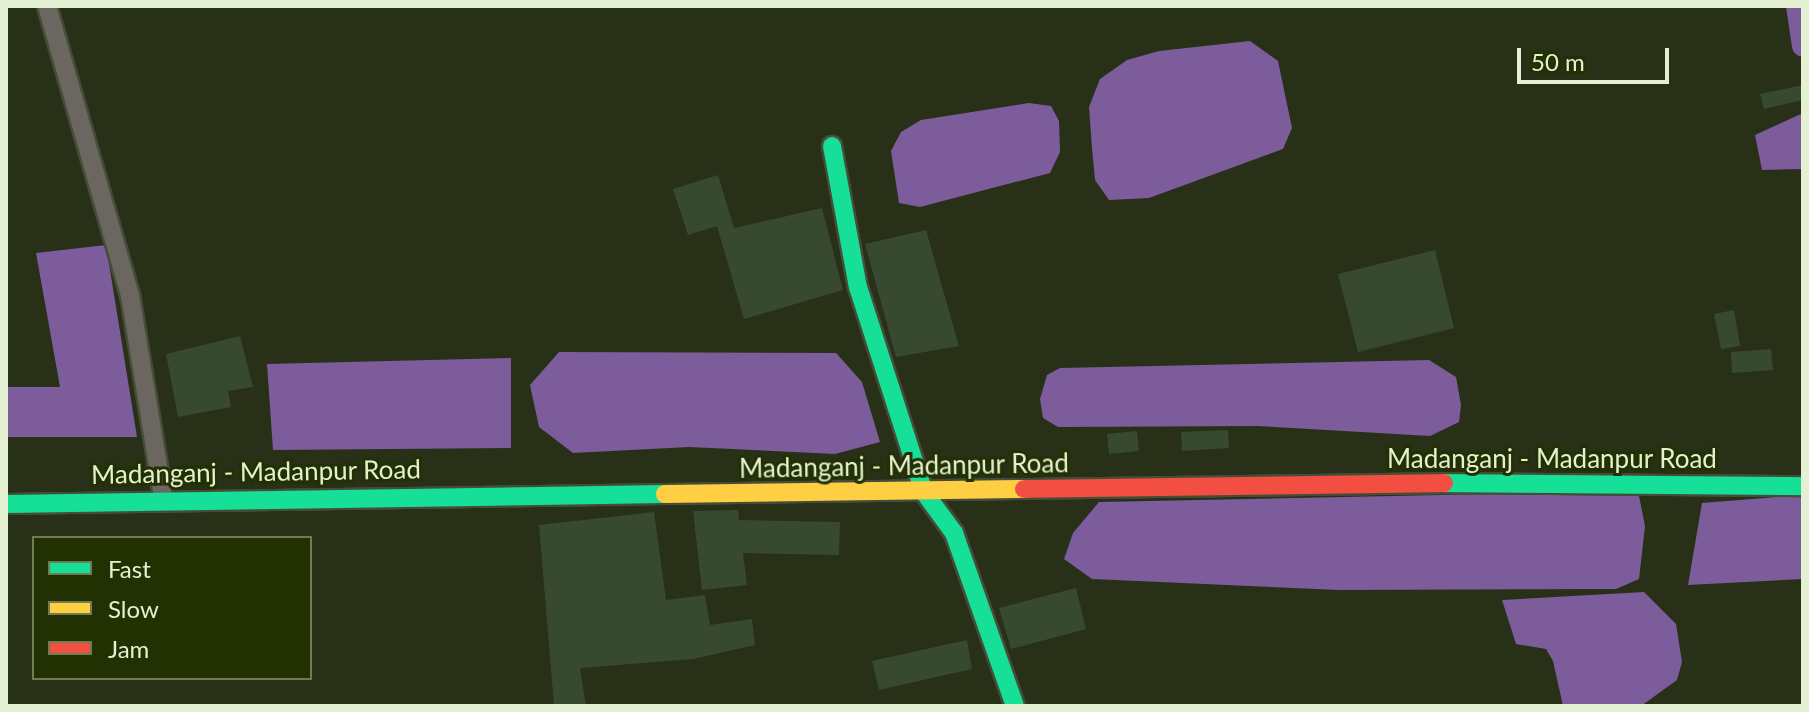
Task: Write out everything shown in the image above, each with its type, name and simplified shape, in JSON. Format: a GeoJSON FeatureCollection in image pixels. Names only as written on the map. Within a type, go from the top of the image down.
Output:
{"type":"FeatureCollection","features":[{"type":"Feature","properties":{"kind":"main road"},"geometry":{"type":"LineString","coordinates":[[832,146],[858,287],[924,492],[954,533],[1015,706]]}},
{"type":"Feature","properties":{"kind":"main road","name":"Madanganj - Madanpur Road"},"geometry":{"type":"LineString","coordinates":[[6,504],[163,497],[924,492],[1583,481],[1803,486]]}},
{"type":"Feature","properties":{"kind":"street"},"geometry":{"type":"LineString","coordinates":[[47,6],[130,295],[163,497]]}},
{"type":"Feature","properties":{"kind":"shaded area"},"geometry":{"type":"Polygon","coordinates":[[[1250,41],[1278,61],[1292,128],[1283,149],[1149,198],[1109,200],[1095,180],[1092,148],[1089,107],[1100,79],[1127,60],[1159,51],[1250,41]]]}},
{"type":"Feature","properties":{"kind":"shaded area"},"geometry":{"type":"Polygon","coordinates":[[[1029,103],[1051,106],[1059,121],[1060,152],[1050,173],[920,207],[899,203],[891,151],[901,132],[921,120],[1029,103]]]}},
{"type":"Feature","properties":{"kind":"shaded area"},"geometry":{"type":"Polygon","coordinates":[[[1803,113],[1803,169],[1762,170],[1755,135],[1803,113]]]}},
{"type":"Feature","properties":{"kind":"shaded area"},"geometry":{"type":"Polygon","coordinates":[[[106,245],[137,437],[6,437],[6,387],[60,387],[36,253],[106,245]]]}},
{"type":"Feature","properties":{"kind":"shaded area"},"geometry":{"type":"Polygon","coordinates":[[[559,352],[836,353],[862,382],[880,442],[835,454],[689,447],[573,453],[539,427],[530,385],[559,352]]]}},
{"type":"Feature","properties":{"kind":"shaded area"},"geometry":{"type":"Polygon","coordinates":[[[511,358],[511,448],[273,450],[267,364],[511,358]]]}},
{"type":"Feature","properties":{"kind":"shaded area"},"geometry":{"type":"Polygon","coordinates":[[[1429,360],[1456,377],[1461,405],[1459,422],[1430,436],[1257,426],[1058,427],[1043,418],[1040,399],[1047,375],[1060,368],[1429,360]]]}},
{"type":"Feature","properties":{"kind":"shaded area"},"geometry":{"type":"Polygon","coordinates":[[[1638,491],[1645,526],[1639,579],[1616,589],[1339,590],[1092,579],[1064,559],[1073,533],[1099,502],[1638,491]]]}},
{"type":"Feature","properties":{"kind":"shaded area"},"geometry":{"type":"Polygon","coordinates":[[[1803,495],[1803,579],[1688,585],[1702,503],[1803,495]]]}},
{"type":"Feature","properties":{"kind":"shaded area"},"geometry":{"type":"Polygon","coordinates":[[[1644,592],[1676,624],[1682,662],[1677,680],[1641,706],[1563,706],[1553,661],[1546,649],[1516,644],[1502,600],[1644,592]]]}},
{"type":"Feature","properties":{"kind":"building"},"geometry":{"type":"Polygon","coordinates":[[[1803,85],[1803,100],[1764,109],[1760,94],[1803,85]]]}},
{"type":"Feature","properties":{"kind":"building"},"geometry":{"type":"Polygon","coordinates":[[[718,175],[734,228],[822,208],[843,290],[744,319],[717,226],[688,235],[673,189],[718,175]]]}},
{"type":"Feature","properties":{"kind":"building"},"geometry":{"type":"Polygon","coordinates":[[[926,230],[959,346],[896,357],[865,244],[926,230]]]}},
{"type":"Feature","properties":{"kind":"building"},"geometry":{"type":"Polygon","coordinates":[[[1435,250],[1454,328],[1358,352],[1338,274],[1435,250]]]}},
{"type":"Feature","properties":{"kind":"building"},"geometry":{"type":"Polygon","coordinates":[[[1734,310],[1740,346],[1721,349],[1714,314],[1734,310]]]}},
{"type":"Feature","properties":{"kind":"building"},"geometry":{"type":"Polygon","coordinates":[[[240,336],[253,387],[228,391],[231,407],[178,417],[166,354],[240,336]]]}},
{"type":"Feature","properties":{"kind":"building"},"geometry":{"type":"Polygon","coordinates":[[[1771,349],[1773,370],[1732,373],[1731,352],[1771,349]]]}},
{"type":"Feature","properties":{"kind":"building"},"geometry":{"type":"Polygon","coordinates":[[[1228,430],[1229,448],[1182,451],[1181,432],[1228,430]]]}},
{"type":"Feature","properties":{"kind":"building"},"geometry":{"type":"Polygon","coordinates":[[[1137,431],[1139,451],[1109,454],[1107,434],[1137,431]]]}},
{"type":"Feature","properties":{"kind":"building"},"geometry":{"type":"Polygon","coordinates":[[[738,510],[739,520],[840,522],[839,555],[743,553],[747,585],[702,590],[693,511],[738,510]]]}},
{"type":"Feature","properties":{"kind":"building"},"geometry":{"type":"Polygon","coordinates":[[[654,512],[666,600],[705,595],[710,625],[752,619],[755,645],[693,659],[580,668],[586,706],[554,706],[539,525],[654,512]]]}},
{"type":"Feature","properties":{"kind":"building"},"geometry":{"type":"Polygon","coordinates":[[[1076,588],[1086,629],[1011,649],[999,608],[1076,588]]]}},
{"type":"Feature","properties":{"kind":"building"},"geometry":{"type":"Polygon","coordinates":[[[967,640],[972,669],[879,690],[872,661],[967,640]]]}},
{"type":"Feature","properties":{"kind":"waterway"},"geometry":{"type":"LineString","coordinates":[[1797,6],[1803,46]]}},
{"type":"Feature","properties":{"kind":"traffic: fast"},"geometry":{"type":"LineString","coordinates":[[832,146],[858,287],[924,492],[954,533],[1015,706]]}},
{"type":"Feature","properties":{"kind":"traffic: fast"},"geometry":{"type":"LineString","coordinates":[[1444,483],[1803,486]]}},
{"type":"Feature","properties":{"kind":"traffic: fast"},"geometry":{"type":"LineString","coordinates":[[6,504],[665,494]]}},
{"type":"Feature","properties":{"kind":"traffic: slow"},"geometry":{"type":"LineString","coordinates":[[665,494],[1024,489]]}},
{"type":"Feature","properties":{"kind":"traffic: jam"},"geometry":{"type":"LineString","coordinates":[[1024,489],[1444,483]]}}]}
